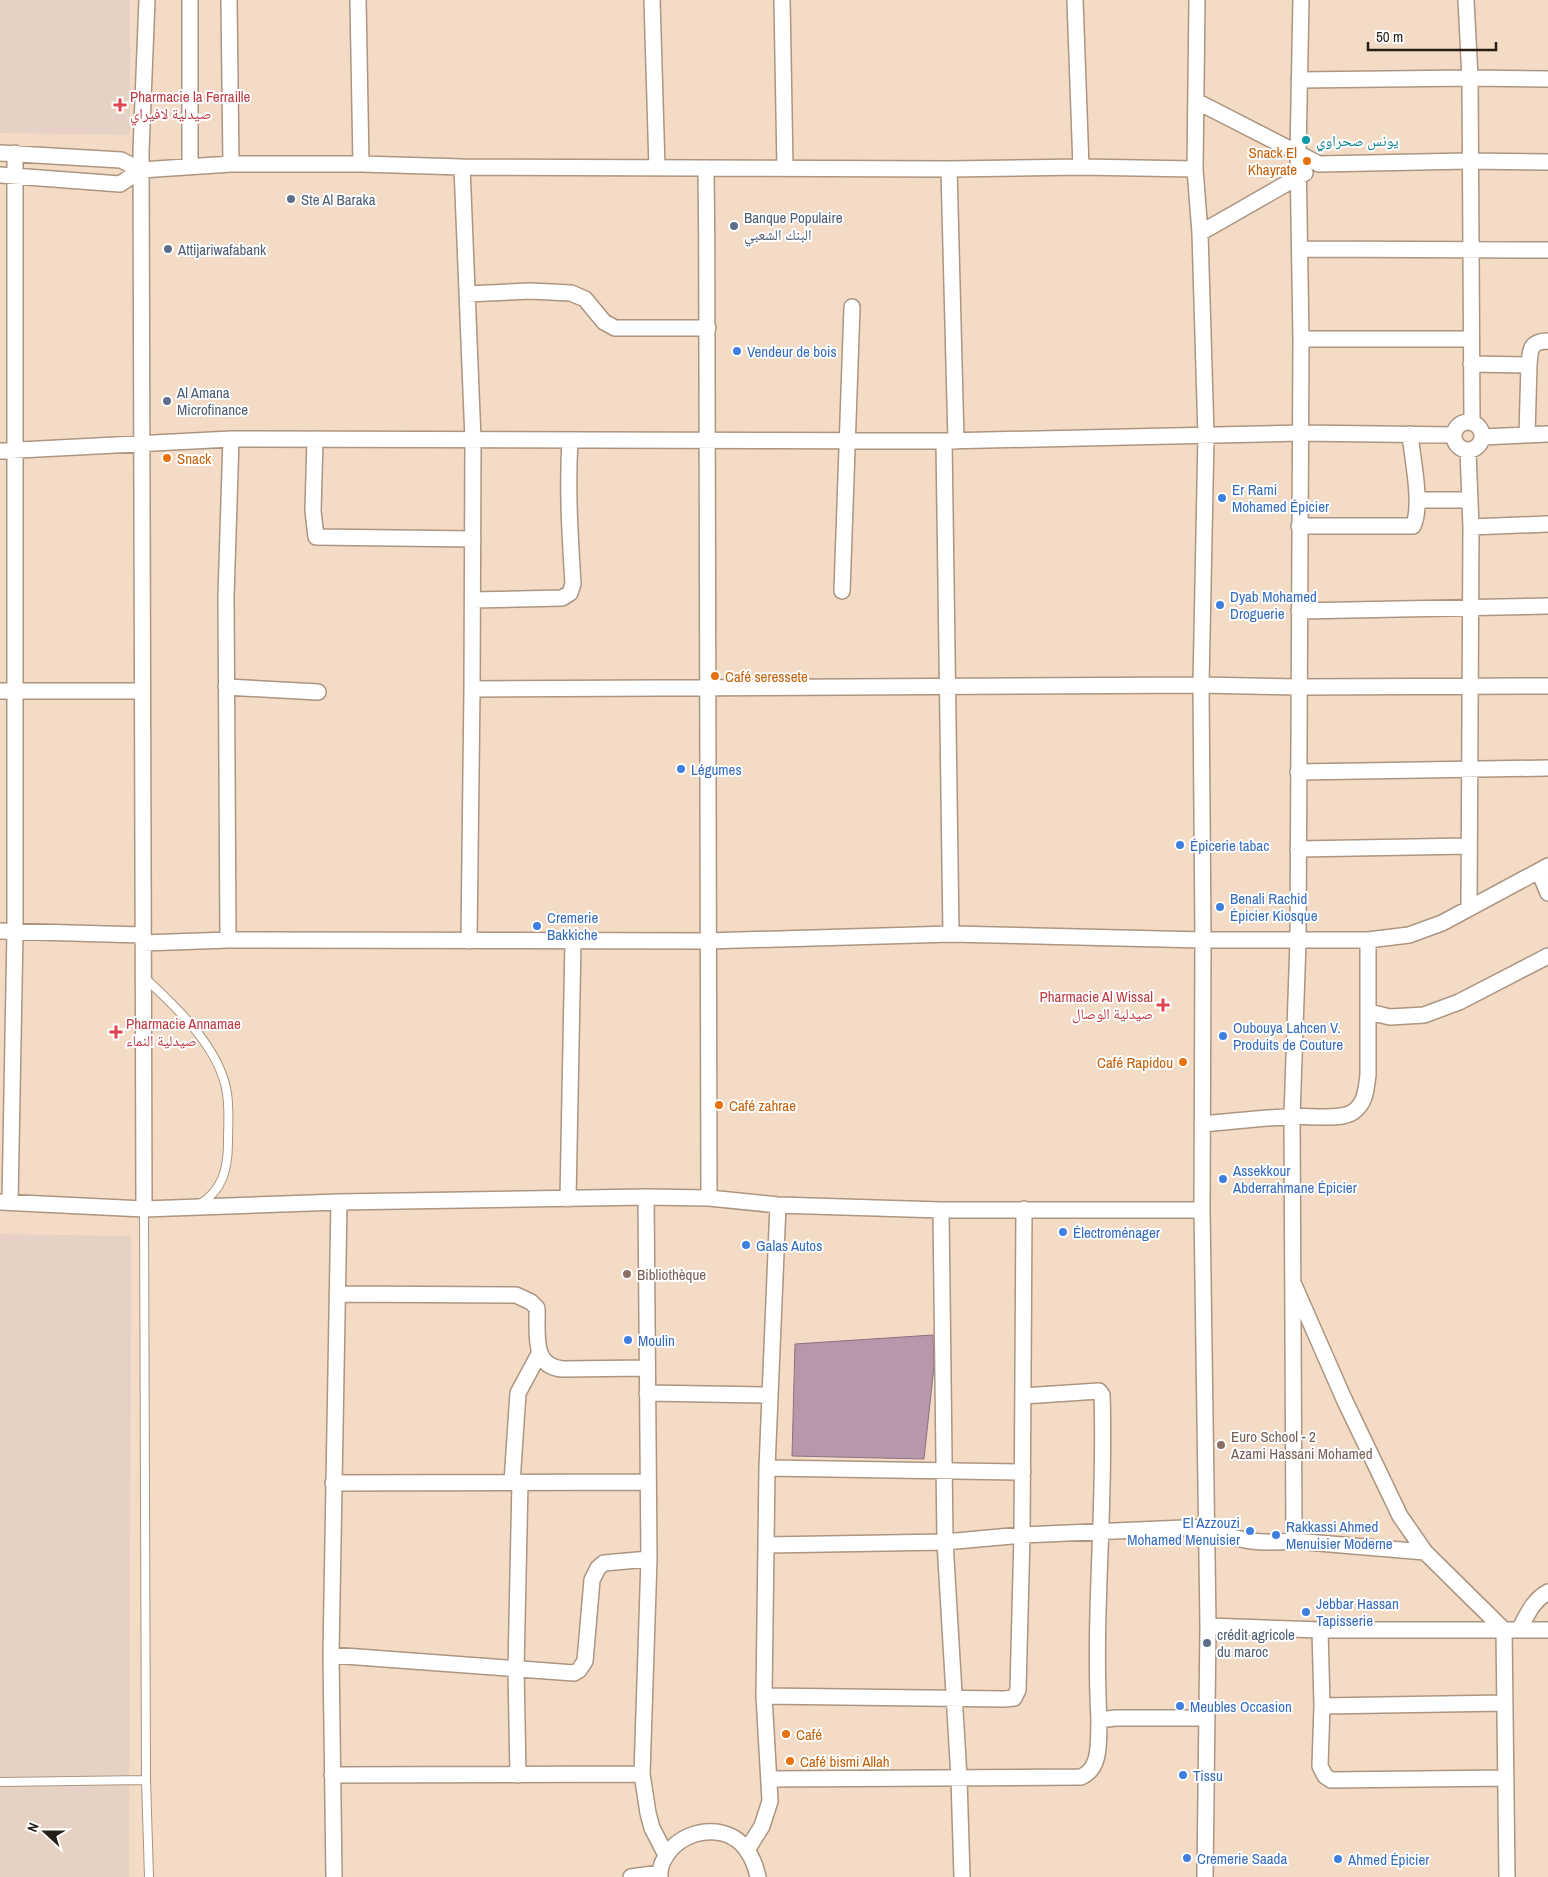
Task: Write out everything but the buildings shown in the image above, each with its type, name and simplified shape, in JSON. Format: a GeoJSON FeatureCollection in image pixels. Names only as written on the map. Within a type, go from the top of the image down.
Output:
{"type":"FeatureCollection","features":[{"type":"Feature","properties":{"kind":"street"},"geometry":{"type":"LineString","coordinates":[[144,1208],[141,170],[147,0]]}},
{"type":"Feature","properties":{"kind":"street"},"geometry":{"type":"LineString","coordinates":[[190,0],[190,167]]}},
{"type":"Feature","properties":{"kind":"street"},"geometry":{"type":"LineString","coordinates":[[229,0],[231,164]]}},
{"type":"Feature","properties":{"kind":"street"},"geometry":{"type":"LineString","coordinates":[[358,0],[361,164]]}},
{"type":"Feature","properties":{"kind":"street"},"geometry":{"type":"LineString","coordinates":[[652,0],[657,168]]}},
{"type":"Feature","properties":{"kind":"street"},"geometry":{"type":"LineString","coordinates":[[782,0],[785,168]]}},
{"type":"Feature","properties":{"kind":"street"},"geometry":{"type":"LineString","coordinates":[[1075,0],[1081,166]]}},
{"type":"Feature","properties":{"kind":"street"},"geometry":{"type":"LineString","coordinates":[[1197,0],[1195,169],[1200,233],[1206,436],[1201,685],[1203,940],[1202,1210],[1208,1626],[1205,1877]]}},
{"type":"Feature","properties":{"kind":"street"},"geometry":{"type":"LineString","coordinates":[[1294,1541],[1291,1279],[1292,1116],[1298,941],[1301,249],[1298,154],[1301,0]]}},
{"type":"Feature","properties":{"kind":"street"},"geometry":{"type":"LineString","coordinates":[[1466,0],[1470,78],[1472,423]]}},
{"type":"Feature","properties":{"kind":"street"},"geometry":{"type":"LineString","coordinates":[[1299,80],[1548,79]]}},
{"type":"Feature","properties":{"kind":"street"},"geometry":{"type":"LineString","coordinates":[[1196,101],[1319,164],[1469,161],[1548,162]]}},
{"type":"Feature","properties":{"kind":"street"},"geometry":{"type":"LineString","coordinates":[[1195,169],[1081,166],[949,169],[231,164],[141,170],[121,160],[8,153],[5,1202],[144,1208],[339,1202],[709,1198],[778,1205],[941,1210],[1202,1210]]}},
{"type":"Feature","properties":{"kind":"street"},"geometry":{"type":"LineString","coordinates":[[1200,233],[1319,164]]}},
{"type":"Feature","properties":{"kind":"street"},"geometry":{"type":"LineString","coordinates":[[462,167],[473,440],[469,941]]}},
{"type":"Feature","properties":{"kind":"street"},"geometry":{"type":"LineString","coordinates":[[706,168],[709,441],[706,687],[706,941],[709,1198]]}},
{"type":"Feature","properties":{"kind":"street"},"geometry":{"type":"LineString","coordinates":[[949,169],[950,441],[948,688],[951,934]]}},
{"type":"Feature","properties":{"kind":"street"},"geometry":{"type":"LineString","coordinates":[[7,175],[120,184],[141,170]]}},
{"type":"Feature","properties":{"kind":"street"},"geometry":{"type":"LineString","coordinates":[[1301,249],[1548,250]]}},
{"type":"Feature","properties":{"kind":"street"},"geometry":{"type":"LineString","coordinates":[[467,294],[530,291],[571,293],[585,299],[604,322],[615,328],[708,328]]}},
{"type":"Feature","properties":{"kind":"street"},"geometry":{"type":"LineString","coordinates":[[842,591],[852,307]]}},
{"type":"Feature","properties":{"kind":"street"},"geometry":{"type":"LineString","coordinates":[[1301,339],[1471,339]]}},
{"type":"Feature","properties":{"kind":"street"},"geometry":{"type":"LineString","coordinates":[[1528,434],[1530,352],[1533,345],[1539,341],[1548,341]]}},
{"type":"Feature","properties":{"kind":"street"},"geometry":{"type":"LineString","coordinates":[[1471,364],[1529,366]]}},
{"type":"Feature","properties":{"kind":"street"},"geometry":{"type":"LineString","coordinates":[[1472,423],[1479,428],[1482,437],[1480,444],[1475,449],[1468,451],[1457,446],[1454,441],[1454,435],[1460,424],[1472,423]]}},
{"type":"Feature","properties":{"kind":"street"},"geometry":{"type":"LineString","coordinates":[[7,450],[142,445],[231,439],[950,441],[1300,434],[1454,435]]}},
{"type":"Feature","properties":{"kind":"street"},"geometry":{"type":"LineString","coordinates":[[1300,526],[1413,526],[1416,520],[1417,500],[1410,434]]}},
{"type":"Feature","properties":{"kind":"street"},"geometry":{"type":"LineString","coordinates":[[1482,437],[1548,434]]}},
{"type":"Feature","properties":{"kind":"street"},"geometry":{"type":"LineString","coordinates":[[228,940],[226,596],[231,439]]}},
{"type":"Feature","properties":{"kind":"street"},"geometry":{"type":"LineString","coordinates":[[315,439],[314,511],[316,537],[473,539]]}},
{"type":"Feature","properties":{"kind":"street"},"geometry":{"type":"LineString","coordinates":[[473,600],[562,598],[570,593],[573,584],[568,471],[570,440]]}},
{"type":"Feature","properties":{"kind":"street"},"geometry":{"type":"LineString","coordinates":[[1468,451],[1471,527],[1469,607],[1469,907]]}},
{"type":"Feature","properties":{"kind":"street"},"geometry":{"type":"LineString","coordinates":[[1417,500],[1470,500]]}},
{"type":"Feature","properties":{"kind":"street"},"geometry":{"type":"LineString","coordinates":[[1471,527],[1548,524]]}},
{"type":"Feature","properties":{"kind":"street"},"geometry":{"type":"LineString","coordinates":[[1299,611],[1548,606]]}},
{"type":"Feature","properties":{"kind":"street"},"geometry":{"type":"LineString","coordinates":[[472,689],[706,687],[948,688],[1201,685],[1299,687],[1548,686]]}},
{"type":"Feature","properties":{"kind":"street"},"geometry":{"type":"LineString","coordinates":[[226,687],[318,692]]}},
{"type":"Feature","properties":{"kind":"street"},"geometry":{"type":"LineString","coordinates":[[7,691],[142,691]]}},
{"type":"Feature","properties":{"kind":"street"},"geometry":{"type":"LineString","coordinates":[[1298,772],[1548,768]]}},
{"type":"Feature","properties":{"kind":"street"},"geometry":{"type":"LineString","coordinates":[[1298,849],[1469,846]]}},
{"type":"Feature","properties":{"kind":"street"},"geometry":{"type":"LineString","coordinates":[[7,931],[143,939],[228,940],[706,941],[951,934],[1203,940],[1368,940],[1409,935],[1442,923],[1543,869],[1548,893]]}},
{"type":"Feature","properties":{"kind":"street"},"geometry":{"type":"LineString","coordinates":[[1202,1124],[1292,1116],[1337,1116],[1351,1114],[1360,1107],[1365,1096],[1368,1074],[1368,940]]}},
{"type":"Feature","properties":{"kind":"street"},"geometry":{"type":"LineString","coordinates":[[568,1199],[573,941]]}},
{"type":"Feature","properties":{"kind":"street"},"geometry":{"type":"LineString","coordinates":[[1369,1012],[1390,1017],[1424,1015],[1459,1002],[1548,956]]}},
{"type":"Feature","properties":{"kind":"street"},"geometry":{"type":"LineString","coordinates":[[646,1198],[649,1559],[642,1774],[652,1828],[666,1855]]}},
{"type":"Feature","properties":{"kind":"street"},"geometry":{"type":"LineString","coordinates":[[334,1877],[331,1655],[339,1202]]}},
{"type":"Feature","properties":{"kind":"street"},"geometry":{"type":"LineString","coordinates":[[747,1850],[762,1826],[770,1802],[764,1696],[767,1468],[778,1205]]}},
{"type":"Feature","properties":{"kind":"street"},"geometry":{"type":"LineString","coordinates":[[764,1696],[1014,1698],[1018,1690],[1022,1535],[1024,1209]]}},
{"type":"Feature","properties":{"kind":"street"},"geometry":{"type":"LineString","coordinates":[[941,1210],[945,1542],[959,1778],[962,1877]]}},
{"type":"Feature","properties":{"kind":"street"},"geometry":{"type":"LineString","coordinates":[[1291,1279],[1376,1468],[1400,1516],[1425,1552],[1504,1630],[1507,1877]]}},
{"type":"Feature","properties":{"kind":"street"},"geometry":{"type":"LineString","coordinates":[[336,1294],[516,1295],[531,1302],[537,1308],[539,1354],[518,1393],[516,1482],[518,1775]]}},
{"type":"Feature","properties":{"kind":"street"},"geometry":{"type":"LineString","coordinates":[[539,1354],[546,1364],[554,1369],[647,1368]]}},
{"type":"Feature","properties":{"kind":"street"},"geometry":{"type":"LineString","coordinates":[[647,1393],[770,1395]]}},
{"type":"Feature","properties":{"kind":"street"},"geometry":{"type":"LineString","coordinates":[[769,1779],[1081,1777],[1089,1773],[1096,1760],[1099,1720],[1097,1681],[1101,1532],[1102,1405],[1100,1393],[1023,1396]]}},
{"type":"Feature","properties":{"kind":"street"},"geometry":{"type":"LineString","coordinates":[[767,1468],[1023,1472]]}},
{"type":"Feature","properties":{"kind":"street"},"geometry":{"type":"LineString","coordinates":[[333,1483],[648,1482]]}},
{"type":"Feature","properties":{"kind":"street"},"geometry":{"type":"LineString","coordinates":[[766,1545],[945,1542],[1022,1535],[1207,1526],[1224,1535],[1251,1542],[1294,1541],[1425,1552]]}},
{"type":"Feature","properties":{"kind":"street"},"geometry":{"type":"LineString","coordinates":[[331,1655],[574,1673],[579,1670],[585,1661],[592,1580],[595,1572],[604,1563],[649,1559]]}},
{"type":"Feature","properties":{"kind":"street"},"geometry":{"type":"LineString","coordinates":[[1519,1630],[1530,1607],[1542,1595],[1548,1592]]}},
{"type":"Feature","properties":{"kind":"street"},"geometry":{"type":"LineString","coordinates":[[1208,1626],[1320,1630],[1548,1630]]}},
{"type":"Feature","properties":{"kind":"street"},"geometry":{"type":"LineString","coordinates":[[1320,1630],[1322,1706],[1320,1766],[1324,1776],[1331,1780],[1506,1778]]}},
{"type":"Feature","properties":{"kind":"street"},"geometry":{"type":"LineString","coordinates":[[1322,1706],[1504,1703]]}},
{"type":"Feature","properties":{"kind":"street"},"geometry":{"type":"LineString","coordinates":[[1099,1720],[1116,1718],[1207,1718]]}},
{"type":"Feature","properties":{"kind":"street"},"geometry":{"type":"LineString","coordinates":[[332,1775],[642,1774]]}},
{"type":"Feature","properties":{"kind":"street"},"geometry":{"type":"LineString","coordinates":[[631,1877],[660,1875],[666,1855],[679,1841],[696,1832],[715,1831],[733,1838],[747,1850],[758,1877]]}},
{"type":"Feature","properties":{"kind":"lane"},"geometry":{"type":"LineString","coordinates":[[143,976],[187,1019],[213,1058],[226,1087],[228,1156],[225,1171],[222,1181],[215,1192],[209,1199],[196,1207]]}},
{"type":"Feature","properties":{"kind":"lane"},"geometry":{"type":"LineString","coordinates":[[144,1208],[146,1780],[149,1877]]}},
{"type":"Feature","properties":{"kind":"lane"},"geometry":{"type":"LineString","coordinates":[[0,1782],[146,1780]]}},
{"type":"Feature","properties":{"kind":"shaded area"},"geometry":{"type":"Polygon","coordinates":[[[0,0],[130,0],[130,135],[0,133],[0,0]]]}},
{"type":"Feature","properties":{"kind":"shaded area"},"geometry":{"type":"Polygon","coordinates":[[[0,1234],[131,1236],[129,1877],[0,1877],[0,1234]]]}},
{"type":"Feature","properties":{"kind":"place","name":"Pharmacie la Ferraille صيدلية لافيراي"},"geometry":{"type":"Point","coordinates":[120,105]}},
{"type":"Feature","properties":{"kind":"place","name":"يونس صحراوي"},"geometry":{"type":"Point","coordinates":[1306,140]}},
{"type":"Feature","properties":{"kind":"place","name":"Snack El Khayrate"},"geometry":{"type":"Point","coordinates":[1307,161]}},
{"type":"Feature","properties":{"kind":"place","name":"Ste Al Baraka"},"geometry":{"type":"Point","coordinates":[291,199]}},
{"type":"Feature","properties":{"kind":"place","name":"Banque Populaire البنك الشعبي"},"geometry":{"type":"Point","coordinates":[734,226]}},
{"type":"Feature","properties":{"kind":"place","name":"Attijariwafabank"},"geometry":{"type":"Point","coordinates":[168,249]}},
{"type":"Feature","properties":{"kind":"place","name":"Vendeur de bois"},"geometry":{"type":"Point","coordinates":[737,351]}},
{"type":"Feature","properties":{"kind":"place","name":"Al Amana Microfinance"},"geometry":{"type":"Point","coordinates":[167,401]}},
{"type":"Feature","properties":{"kind":"place","name":"Snack"},"geometry":{"type":"Point","coordinates":[167,458]}},
{"type":"Feature","properties":{"kind":"place","name":"Er Rami Mohamed Épicier"},"geometry":{"type":"Point","coordinates":[1222,498]}},
{"type":"Feature","properties":{"kind":"place","name":"Dyab Mohamed Droguerie"},"geometry":{"type":"Point","coordinates":[1220,605]}},
{"type":"Feature","properties":{"kind":"place","name":"Café seressete"},"geometry":{"type":"Point","coordinates":[715,676]}},
{"type":"Feature","properties":{"kind":"place","name":"Légumes"},"geometry":{"type":"Point","coordinates":[681,769]}},
{"type":"Feature","properties":{"kind":"place","name":"Épicerie tabac"},"geometry":{"type":"Point","coordinates":[1180,845]}},
{"type":"Feature","properties":{"kind":"place","name":"Benali Rachid Épicier Kiosque"},"geometry":{"type":"Point","coordinates":[1220,907]}},
{"type":"Feature","properties":{"kind":"place","name":"Cremerie Bakkiche"},"geometry":{"type":"Point","coordinates":[537,926]}},
{"type":"Feature","properties":{"kind":"place","name":"Pharmacie Al Wissal صيدلية الوصال"},"geometry":{"type":"Point","coordinates":[1163,1005]}},
{"type":"Feature","properties":{"kind":"place","name":"Pharmacie Annamae صيدلية النماء"},"geometry":{"type":"Point","coordinates":[116,1032]}},
{"type":"Feature","properties":{"kind":"place","name":"Oubouya Lahcen V. Produits de Couture"},"geometry":{"type":"Point","coordinates":[1223,1036]}},
{"type":"Feature","properties":{"kind":"place","name":"Café Rapidou"},"geometry":{"type":"Point","coordinates":[1183,1062]}},
{"type":"Feature","properties":{"kind":"place","name":"Café zahrae"},"geometry":{"type":"Point","coordinates":[719,1105]}},
{"type":"Feature","properties":{"kind":"place","name":"Assekkour Abderrahmane Épicier"},"geometry":{"type":"Point","coordinates":[1223,1179]}},
{"type":"Feature","properties":{"kind":"place","name":"Électroménager"},"geometry":{"type":"Point","coordinates":[1063,1232]}},
{"type":"Feature","properties":{"kind":"place","name":"Galas Autos"},"geometry":{"type":"Point","coordinates":[746,1245]}},
{"type":"Feature","properties":{"kind":"place","name":"Bibliothèque"},"geometry":{"type":"Point","coordinates":[627,1274]}},
{"type":"Feature","properties":{"kind":"place","name":"Moulin"},"geometry":{"type":"Point","coordinates":[628,1340]}},
{"type":"Feature","properties":{"kind":"place","name":"Euro School - 2 Azami Hassani Mohamed"},"geometry":{"type":"Point","coordinates":[1221,1445]}},
{"type":"Feature","properties":{"kind":"place","name":"El Azzouzi Mohamed Menuisier"},"geometry":{"type":"Point","coordinates":[1250,1531]}},
{"type":"Feature","properties":{"kind":"place","name":"Rakkassi Ahmed Menuisier Moderne"},"geometry":{"type":"Point","coordinates":[1276,1535]}},
{"type":"Feature","properties":{"kind":"place","name":"Jebbar Hassan Tapisserie"},"geometry":{"type":"Point","coordinates":[1306,1612]}},
{"type":"Feature","properties":{"kind":"place","name":"crédit agricole du maroc"},"geometry":{"type":"Point","coordinates":[1207,1643]}},
{"type":"Feature","properties":{"kind":"place","name":"Meubles Occasion"},"geometry":{"type":"Point","coordinates":[1180,1706]}},
{"type":"Feature","properties":{"kind":"place","name":"Café"},"geometry":{"type":"Point","coordinates":[786,1734]}},
{"type":"Feature","properties":{"kind":"place","name":"Café bismi Allah"},"geometry":{"type":"Point","coordinates":[790,1761]}},
{"type":"Feature","properties":{"kind":"place","name":"Tissu"},"geometry":{"type":"Point","coordinates":[1183,1775]}},
{"type":"Feature","properties":{"kind":"place","name":"Cremerie Saada"},"geometry":{"type":"Point","coordinates":[1187,1858]}},
{"type":"Feature","properties":{"kind":"place","name":"Ahmed Épicier"},"geometry":{"type":"Point","coordinates":[1338,1859]}}]}
